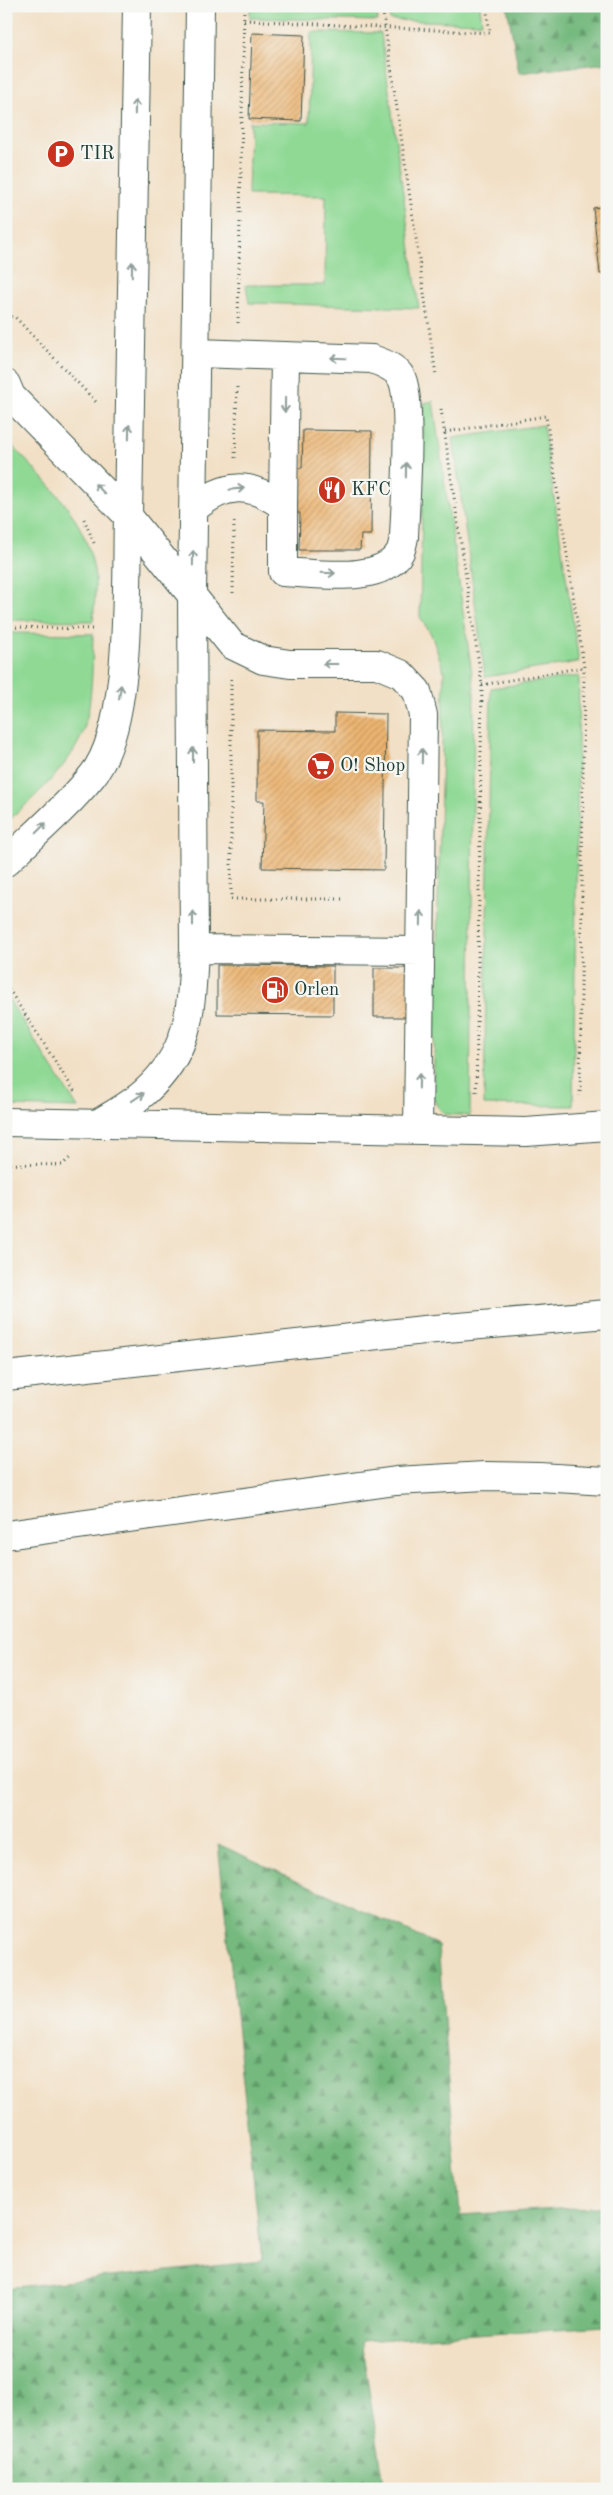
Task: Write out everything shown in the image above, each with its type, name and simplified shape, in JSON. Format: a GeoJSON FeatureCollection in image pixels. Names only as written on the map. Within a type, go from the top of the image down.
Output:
{"type":"FeatureCollection","features":[{"type":"Feature","properties":{"kind":"street"},"geometry":{"type":"LineString","coordinates":[[6,862],[93,776],[106,753],[116,722],[124,660],[137,6]]}},
{"type":"Feature","properties":{"kind":"street"},"geometry":{"type":"LineString","coordinates":[[97,1124],[144,1093],[166,1070],[182,1043],[192,1000],[194,948],[192,598],[197,353],[200,6]]}},
{"type":"Feature","properties":{"kind":"street"},"geometry":{"type":"LineString","coordinates":[[197,353],[285,356],[372,359],[383,363],[401,377],[405,388],[407,414],[404,537],[400,552],[382,569],[370,573],[283,572],[285,356]]}},
{"type":"Feature","properties":{"kind":"street"},"geometry":{"type":"LineString","coordinates":[[6,384],[11,396],[30,417],[128,516],[192,598],[232,645],[263,660],[290,664],[377,664],[401,674],[417,691],[423,715],[418,1130]]}},
{"type":"Feature","properties":{"kind":"street"},"geometry":{"type":"LineString","coordinates":[[194,509],[213,495],[235,488],[259,490],[283,506]]}},
{"type":"Feature","properties":{"kind":"street"},"geometry":{"type":"LineString","coordinates":[[194,948],[420,951]]}},
{"type":"Feature","properties":{"kind":"street"},"geometry":{"type":"LineString","coordinates":[[6,1122],[526,1132],[607,1126]]}},
{"type":"Feature","properties":{"kind":"street"},"geometry":{"type":"LineString","coordinates":[[6,1376],[414,1331],[607,1314]]}},
{"type":"Feature","properties":{"kind":"street"},"geometry":{"type":"LineString","coordinates":[[6,1534],[396,1481],[485,1476],[607,1481]]}},
{"type":"Feature","properties":{"kind":"path"},"geometry":{"type":"LineString","coordinates":[[382,6],[437,383]]}},
{"type":"Feature","properties":{"kind":"path"},"geometry":{"type":"LineString","coordinates":[[244,20],[490,33],[486,6]]}},
{"type":"Feature","properties":{"kind":"path"},"geometry":{"type":"LineString","coordinates":[[440,402],[482,685],[476,1103]]}},
{"type":"Feature","properties":{"kind":"path"},"geometry":{"type":"LineString","coordinates":[[445,432],[546,416],[584,667],[580,1099]]}},
{"type":"Feature","properties":{"kind":"path"},"geometry":{"type":"LineString","coordinates":[[81,515],[96,551]]}},
{"type":"Feature","properties":{"kind":"path"},"geometry":{"type":"LineString","coordinates":[[6,627],[98,629]]}},
{"type":"Feature","properties":{"kind":"path"},"geometry":{"type":"LineString","coordinates":[[232,645],[231,898],[344,899]]}},
{"type":"Feature","properties":{"kind":"path"},"geometry":{"type":"LineString","coordinates":[[482,685],[584,667]]}},
{"type":"Feature","properties":{"kind":"path"},"geometry":{"type":"LineString","coordinates":[[6,985],[77,1094]]}},
{"type":"Feature","properties":{"kind":"green space"},"geometry":{"type":"Polygon","coordinates":[[[250,6],[376,6],[378,21],[250,18],[250,6]]]}},
{"type":"Feature","properties":{"kind":"green space"},"geometry":{"type":"Polygon","coordinates":[[[388,6],[480,6],[482,23],[390,20],[388,6]]]}},
{"type":"Feature","properties":{"kind":"green space"},"geometry":{"type":"Polygon","coordinates":[[[507,6],[607,6],[607,63],[519,73],[507,6]]]}},
{"type":"Feature","properties":{"kind":"green space"},"geometry":{"type":"Polygon","coordinates":[[[311,32],[381,33],[419,308],[249,303],[246,285],[325,285],[326,196],[248,195],[250,122],[309,123],[311,32]]]}},
{"type":"Feature","properties":{"kind":"green space"},"geometry":{"type":"Polygon","coordinates":[[[433,401],[474,688],[470,1116],[444,1114],[437,1106],[433,1097],[444,671],[431,634],[420,617],[424,403],[433,401]]]}},
{"type":"Feature","properties":{"kind":"green space"},"geometry":{"type":"Polygon","coordinates":[[[543,425],[579,662],[485,677],[453,438],[543,425]]]}},
{"type":"Feature","properties":{"kind":"green space"},"geometry":{"type":"Polygon","coordinates":[[[6,439],[63,501],[84,536],[91,556],[95,578],[93,621],[6,620],[6,439]]]}},
{"type":"Feature","properties":{"kind":"green space"},"geometry":{"type":"Polygon","coordinates":[[[6,633],[93,634],[92,682],[89,706],[79,742],[51,780],[6,823],[6,633]]]}},
{"type":"Feature","properties":{"kind":"green space"},"geometry":{"type":"Polygon","coordinates":[[[579,676],[573,1106],[484,1105],[491,688],[579,676]]]}},
{"type":"Feature","properties":{"kind":"green space"},"geometry":{"type":"Polygon","coordinates":[[[6,995],[78,1108],[6,1106],[6,995]]]}},
{"type":"Feature","properties":{"kind":"green space"},"geometry":{"type":"Polygon","coordinates":[[[218,1844],[438,1945],[460,2215],[607,2206],[607,2326],[361,2341],[385,2489],[6,2489],[6,2288],[262,2261],[218,1844]]]}},
{"type":"Feature","properties":{"kind":"building"},"geometry":{"type":"Polygon","coordinates":[[[252,33],[304,35],[301,121],[249,119],[252,33]]]}},
{"type":"Feature","properties":{"kind":"building"},"geometry":{"type":"Polygon","coordinates":[[[607,206],[607,273],[600,274],[593,208],[607,206]]]}},
{"type":"Feature","properties":{"kind":"building","name":"KFC"},"geometry":{"type":"Polygon","coordinates":[[[303,430],[372,431],[371,535],[361,535],[360,550],[299,550],[300,513],[292,513],[293,468],[302,468],[303,430]]]}},
{"type":"Feature","properties":{"kind":"building","name":"O! Shop"},"geometry":{"type":"Polygon","coordinates":[[[335,713],[386,714],[384,870],[262,868],[264,801],[257,801],[257,730],[335,731],[335,713]]]}},
{"type":"Feature","properties":{"kind":"building","name":"Orlen"},"geometry":{"type":"Polygon","coordinates":[[[217,965],[333,966],[333,1015],[217,1014],[217,965]]]}},
{"type":"Feature","properties":{"kind":"building"},"geometry":{"type":"Polygon","coordinates":[[[374,968],[430,968],[429,1017],[374,1017],[374,968]]]}},
{"type":"Feature","properties":{"kind":"place","name":"TIR"},"geometry":{"type":"Point","coordinates":[61,154]}},
{"type":"Feature","properties":{"kind":"place","name":"KFC"},"geometry":{"type":"Point","coordinates":[332,490]}},
{"type":"Feature","properties":{"kind":"place","name":"O! Shop"},"geometry":{"type":"Point","coordinates":[321,766]}},
{"type":"Feature","properties":{"kind":"place","name":"Orlen"},"geometry":{"type":"Point","coordinates":[275,990]}}]}
